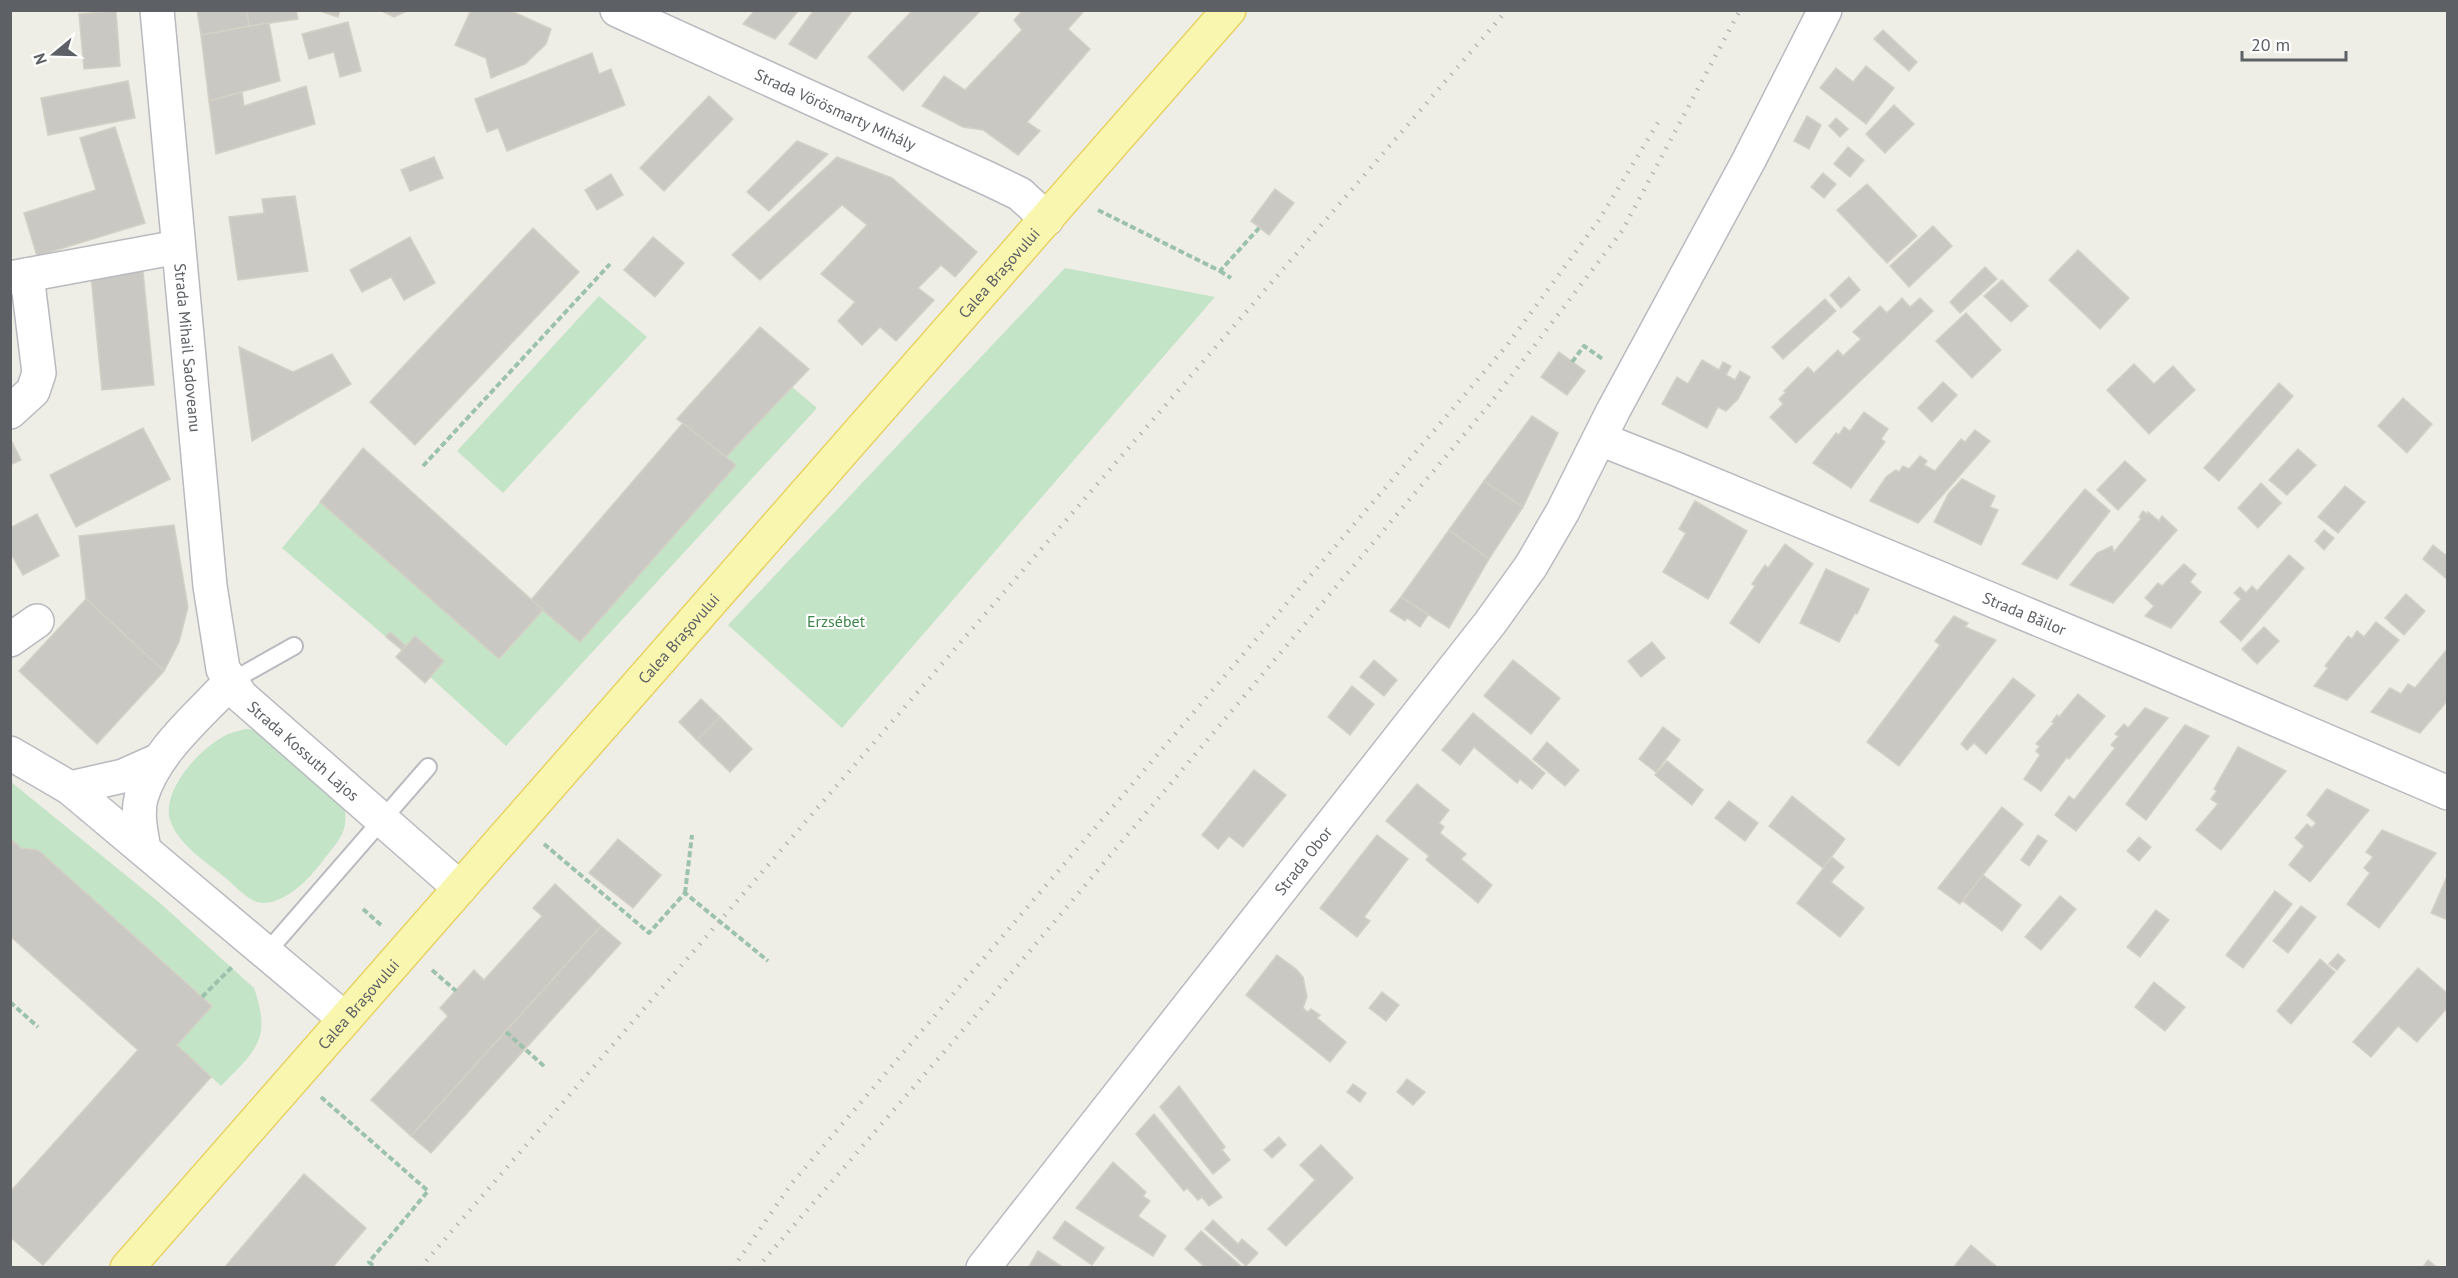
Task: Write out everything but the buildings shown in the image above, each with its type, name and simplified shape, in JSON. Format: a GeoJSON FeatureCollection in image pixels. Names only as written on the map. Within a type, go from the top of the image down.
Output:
{"type":"FeatureCollection","features":[{"type":"Feature","properties":{"kind":"main road","name":"Calea Brașovului"},"geometry":{"type":"LineString","coordinates":[[127,1268],[1229,10]]}},
{"type":"Feature","properties":{"kind":"street","name":"Strada Mihail Sadoveanu"},"geometry":{"type":"LineString","coordinates":[[157,10],[210,586],[223,669],[230,682]]}},
{"type":"Feature","properties":{"kind":"street","name":"Strada Vörösmarty Mihály"},"geometry":{"type":"LineString","coordinates":[[617,10],[1020,195],[1057,207]]}},
{"type":"Feature","properties":{"kind":"street","name":"Strada Obor"},"geometry":{"type":"LineString","coordinates":[[983,1268],[1490,623],[1532,566],[1600,439],[1617,402],[1749,160],[1825,10]]}},
{"type":"Feature","properties":{"kind":"street"},"geometry":{"type":"LineString","coordinates":[[10,412],[33,392],[39,372],[19,276],[178,247]]}},
{"type":"Feature","properties":{"kind":"street","name":"Strada Băilor"},"geometry":{"type":"LineString","coordinates":[[1600,439],[2144,663],[2448,793]]}},
{"type":"Feature","properties":{"kind":"street"},"geometry":{"type":"LineString","coordinates":[[10,640],[37,621]]}},
{"type":"Feature","properties":{"kind":"street"},"geometry":{"type":"LineString","coordinates":[[144,849],[139,819],[141,799],[159,760],[230,682]]}},
{"type":"Feature","properties":{"kind":"street","name":"Strada Kossuth Lajos"},"geometry":{"type":"LineString","coordinates":[[230,682],[242,696],[460,888]]}},
{"type":"Feature","properties":{"kind":"street"},"geometry":{"type":"LineString","coordinates":[[10,753],[70,788],[345,1019]]}},
{"type":"Feature","properties":{"kind":"street"},"geometry":{"type":"LineString","coordinates":[[70,788],[123,776],[159,760]]}},
{"type":"Feature","properties":{"kind":"lane"},"geometry":{"type":"LineString","coordinates":[[230,682],[294,646]]}},
{"type":"Feature","properties":{"kind":"lane"},"geometry":{"type":"LineString","coordinates":[[267,952],[428,767]]}},
{"type":"Feature","properties":{"kind":"path"},"geometry":{"type":"LineString","coordinates":[[1057,207],[1220,271],[1232,278]]}},
{"type":"Feature","properties":{"kind":"path"},"geometry":{"type":"LineString","coordinates":[[1220,271],[1259,228]]}},
{"type":"Feature","properties":{"kind":"path"},"geometry":{"type":"LineString","coordinates":[[423,465],[610,264]]}},
{"type":"Feature","properties":{"kind":"path"},"geometry":{"type":"LineString","coordinates":[[518,822],[649,933],[685,893],[692,835]]}},
{"type":"Feature","properties":{"kind":"path"},"geometry":{"type":"LineString","coordinates":[[685,893],[768,961]]}},
{"type":"Feature","properties":{"kind":"path"},"geometry":{"type":"LineString","coordinates":[[10,1002],[38,1027]]}},
{"type":"Feature","properties":{"kind":"path"},"geometry":{"type":"LineString","coordinates":[[506,1032],[546,1068]]}},
{"type":"Feature","properties":{"kind":"path"},"geometry":{"type":"LineString","coordinates":[[296,1075],[428,1191],[369,1262],[376,1268]]}},
{"type":"Feature","properties":{"kind":"green space","name":"Erzsébet"},"geometry":{"type":"Polygon","coordinates":[[[1065,268],[1215,297],[842,728],[728,625],[1065,268]]]}},
{"type":"Feature","properties":{"kind":"green space"},"geometry":{"type":"Polygon","coordinates":[[[599,296],[647,337],[503,493],[457,451],[599,296]]]}},
{"type":"Feature","properties":{"kind":"green space"},"geometry":{"type":"Polygon","coordinates":[[[792,387],[817,408],[506,746],[430,677],[444,661],[415,636],[406,646],[390,632],[386,637],[282,548],[320,502],[500,659],[543,610],[736,465],[726,457],[792,387]]]}},
{"type":"Feature","properties":{"kind":"green space"},"geometry":{"type":"Polygon","coordinates":[[[245,729],[264,730],[344,806],[344,830],[333,848],[297,888],[273,902],[259,903],[249,898],[194,853],[180,838],[170,820],[169,808],[172,795],[186,770],[196,758],[218,740],[245,729]]]}},
{"type":"Feature","properties":{"kind":"green space"},"geometry":{"type":"Polygon","coordinates":[[[10,781],[160,903],[254,988],[259,1006],[261,1032],[252,1053],[221,1086],[177,1045],[212,1005],[38,850],[21,848],[11,838],[10,781]]]}},
{"type":"Feature","properties":{"kind":"railway"},"geometry":{"type":"LineString","coordinates":[[420,1268],[1507,10]]}},
{"type":"Feature","properties":{"kind":"railway"},"geometry":{"type":"LineString","coordinates":[[757,1268],[976,1015],[1489,405],[1622,231],[1740,10]]}},
{"type":"Feature","properties":{"kind":"railway"},"geometry":{"type":"LineString","coordinates":[[733,1268],[792,1183],[1508,344],[1599,220],[1662,116]]}}]}
